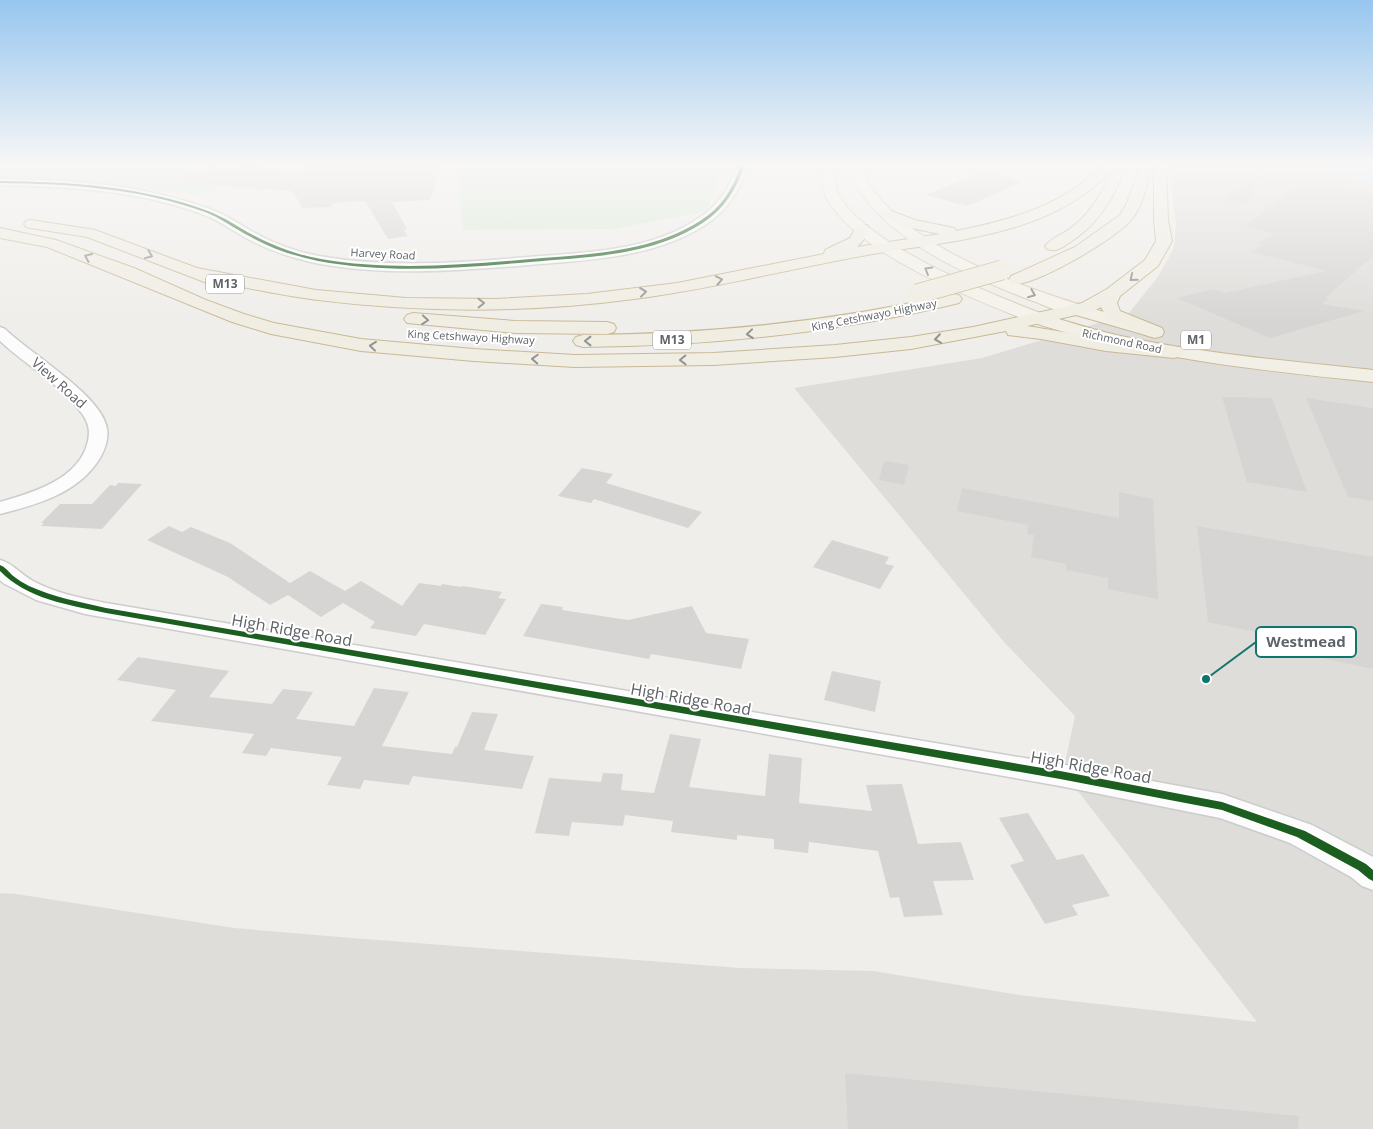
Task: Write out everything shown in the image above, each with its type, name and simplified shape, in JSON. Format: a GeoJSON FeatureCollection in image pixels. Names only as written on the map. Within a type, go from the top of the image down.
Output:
{"type":"FeatureCollection","features":[{"type":"Feature","properties":{"kind":"highway"},"geometry":{"type":"LineString","coordinates":[[898,218],[923,228],[974,230]]}},
{"type":"Feature","properties":{"kind":"highway"},"geometry":{"type":"LineString","coordinates":[[190,272],[317,295],[465,304],[540,302],[676,288],[799,263],[925,242],[1023,218]]}},
{"type":"Feature","properties":{"kind":"highway"},"geometry":{"type":"LineString","coordinates":[[1042,252],[1086,223],[1090,218]]}},
{"type":"Feature","properties":{"kind":"highway","name":"M13"},"geometry":{"type":"LineString","coordinates":[[1010,272],[1061,261],[1081,250],[1126,218]]}},
{"type":"Feature","properties":{"kind":"highway"},"geometry":{"type":"LineString","coordinates":[[110,266],[218,312],[271,328],[361,345],[474,356],[575,361],[721,358],[844,350],[919,342],[973,333],[1088,307],[1113,293],[1152,263],[1164,241],[1161,218]]}},
{"type":"Feature","properties":{"kind":"highway","name":"King Cetshwayo Highway"},"geometry":{"type":"LineString","coordinates":[[0,221],[51,225],[90,233],[222,284],[263,295],[335,309],[409,319],[515,327],[635,328],[736,322],[838,310],[918,294],[1010,272]]}},
{"type":"Feature","properties":{"kind":"highway"},"geometry":{"type":"LineString","coordinates":[[799,263],[842,250],[858,238],[862,228]]}},
{"type":"Feature","properties":{"kind":"highway","name":"King Cetshwayo Highway"},"geometry":{"type":"LineString","coordinates":[[0,233],[51,243],[110,266],[209,298],[294,318],[389,332],[496,340],[611,342],[683,339],[741,335],[825,325],[890,314],[953,299],[1010,272]]}},
{"type":"Feature","properties":{"kind":"highway"},"geometry":{"type":"LineString","coordinates":[[1113,293],[1108,303],[1114,314],[1155,332]]}},
{"type":"Feature","properties":{"kind":"highway","name":"Richmond Road"},"geometry":{"type":"LineString","coordinates":[[1074,309],[1155,332],[1221,345],[1373,364]]}},
{"type":"Feature","properties":{"kind":"highway","name":"Richmond Road"},"geometry":{"type":"LineString","coordinates":[[1037,318],[1107,340],[1174,352],[1373,376]]}},
{"type":"Feature","properties":{"kind":"highway"},"geometry":{"type":"LineString","coordinates":[[973,333],[1022,331],[1174,352]]}},
{"type":"Feature","properties":{"kind":"main road","name":"Richmond Road"},"geometry":{"type":"LineString","coordinates":[[851,218],[888,247],[944,278],[1037,318]]}},
{"type":"Feature","properties":{"kind":"main road","name":"Richmond Road"},"geometry":{"type":"LineString","coordinates":[[892,218],[925,242],[988,276],[1041,298],[1074,309]]}},
{"type":"Feature","properties":{"kind":"street","name":"Harvey Road"},"geometry":{"type":"LineString","coordinates":[[219,218],[261,241],[290,252],[343,263],[421,266],[555,259],[614,252],[650,244],[677,235],[708,218]]}},
{"type":"Feature","properties":{"kind":"street","name":"View Road"},"geometry":{"type":"LineString","coordinates":[[0,332],[50,373],[90,412],[98,427],[97,441],[92,458],[74,477],[43,494],[0,508]]}},
{"type":"Feature","properties":{"kind":"street","name":"High Ridge Road"},"geometry":{"type":"LineString","coordinates":[[0,567],[9,576],[34,591],[57,599],[140,617],[1051,774],[1222,806],[1302,834],[1373,876]]}},
{"type":"Feature","properties":{"kind":"shaded area"},"geometry":{"type":"Polygon","coordinates":[[[1175,218],[1373,218],[1373,1129],[0,1129],[0,893],[234,928],[740,968],[873,971],[1019,995],[1257,1022],[1063,772],[1075,716],[1004,642],[794,388],[982,358],[1128,314],[1157,278],[1174,248],[1175,218]]]}},
{"type":"Feature","properties":{"kind":"green space"},"geometry":{"type":"Polygon","coordinates":[[[462,218],[672,218],[613,229],[463,230],[462,218]]]}},
{"type":"Feature","properties":{"kind":"building"},"geometry":{"type":"Polygon","coordinates":[[[375,218],[401,218],[407,229],[404,230],[408,236],[388,239],[375,218]]]}},
{"type":"Feature","properties":{"kind":"building"},"geometry":{"type":"Polygon","coordinates":[[[1256,218],[1373,218],[1373,256],[1325,298],[1329,299],[1322,304],[1364,311],[1270,338],[1177,298],[1214,289],[1224,293],[1326,271],[1252,252],[1263,245],[1257,244],[1273,234],[1245,226],[1256,218]]]}},
{"type":"Feature","properties":{"kind":"building"},"geometry":{"type":"Polygon","coordinates":[[[1222,397],[1272,398],[1307,492],[1247,482],[1222,397]]]}},
{"type":"Feature","properties":{"kind":"building"},"geometry":{"type":"Polygon","coordinates":[[[1306,398],[1373,408],[1373,501],[1348,497],[1306,398]]]}},
{"type":"Feature","properties":{"kind":"building"},"geometry":{"type":"Polygon","coordinates":[[[884,461],[909,465],[904,485],[879,480],[884,461]]]}},
{"type":"Feature","properties":{"kind":"building"},"geometry":{"type":"Polygon","coordinates":[[[582,468],[613,474],[606,483],[702,512],[688,528],[594,499],[591,503],[558,496],[582,468]]]}},
{"type":"Feature","properties":{"kind":"building"},"geometry":{"type":"Polygon","coordinates":[[[118,483],[142,484],[102,529],[41,526],[44,523],[41,523],[60,504],[92,504],[110,485],[116,486],[118,483]]]}},
{"type":"Feature","properties":{"kind":"building"},"geometry":{"type":"Polygon","coordinates":[[[962,488],[1119,518],[1119,492],[1153,499],[1158,599],[1108,589],[1108,578],[1066,570],[1066,564],[1031,557],[1034,535],[1027,534],[1028,525],[957,511],[962,488]]]}},
{"type":"Feature","properties":{"kind":"building"},"geometry":{"type":"Polygon","coordinates":[[[169,526],[182,532],[191,527],[230,543],[290,583],[310,571],[345,591],[361,581],[402,606],[419,583],[462,586],[502,592],[498,598],[506,599],[485,635],[424,624],[416,636],[370,628],[375,622],[343,603],[321,617],[288,595],[270,605],[228,577],[147,540],[169,526]]]}},
{"type":"Feature","properties":{"kind":"building"},"geometry":{"type":"Polygon","coordinates":[[[1197,526],[1373,557],[1373,669],[1326,659],[1322,646],[1208,622],[1197,526]]]}},
{"type":"Feature","properties":{"kind":"building"},"geometry":{"type":"Polygon","coordinates":[[[832,540],[889,557],[885,564],[894,566],[880,589],[813,567],[832,540]]]}},
{"type":"Feature","properties":{"kind":"building"},"geometry":{"type":"Polygon","coordinates":[[[541,604],[563,607],[562,610],[628,620],[692,606],[706,633],[749,639],[741,669],[651,654],[649,659],[523,636],[541,604]]]}},
{"type":"Feature","properties":{"kind":"building"},"geometry":{"type":"Polygon","coordinates":[[[138,657],[229,671],[209,697],[272,704],[283,689],[313,692],[296,719],[354,726],[374,688],[409,692],[382,746],[452,754],[455,747],[457,747],[472,712],[498,714],[484,750],[534,756],[522,789],[413,776],[409,785],[364,780],[360,789],[327,785],[342,757],[271,748],[266,756],[242,753],[254,734],[151,721],[176,690],[117,680],[138,657]]]}},
{"type":"Feature","properties":{"kind":"building"},"geometry":{"type":"Polygon","coordinates":[[[832,671],[881,681],[875,712],[824,700],[832,671]]]}},
{"type":"Feature","properties":{"kind":"building"},"geometry":{"type":"Polygon","coordinates":[[[670,734],[701,739],[689,787],[765,796],[769,754],[802,758],[799,803],[872,811],[866,785],[902,784],[918,844],[961,842],[974,880],[933,881],[943,915],[904,917],[899,897],[890,898],[878,851],[809,842],[808,853],[774,849],[774,839],[737,835],[737,840],[671,832],[673,821],[625,815],[623,826],[572,822],[569,836],[535,833],[549,778],[601,782],[603,773],[623,774],[621,790],[654,793],[670,734]]]}},
{"type":"Feature","properties":{"kind":"building"},"geometry":{"type":"Polygon","coordinates":[[[1028,813],[1057,860],[1083,854],[1110,896],[1072,905],[1078,915],[1045,924],[1010,865],[1024,861],[999,818],[1028,813]]]}},
{"type":"Feature","properties":{"kind":"building"},"geometry":{"type":"Polygon","coordinates":[[[845,1073],[1299,1116],[1298,1129],[848,1129],[845,1073]]]}},
{"type":"Feature","properties":{"kind":"cycle path"},"geometry":{"type":"LineString","coordinates":[[221,218],[261,241],[304,256],[347,264],[401,267],[483,264],[623,251],[659,242],[688,230],[708,218]]}},
{"type":"Feature","properties":{"kind":"cycle path"},"geometry":{"type":"LineString","coordinates":[[0,567],[11,578],[44,595],[85,606],[140,617],[1060,775],[1222,806],[1301,834],[1362,867],[1373,876]]}},
{"type":"Feature","properties":{"kind":"place","name":"Westmead"},"geometry":{"type":"Point","coordinates":[1206,679]}}]}
